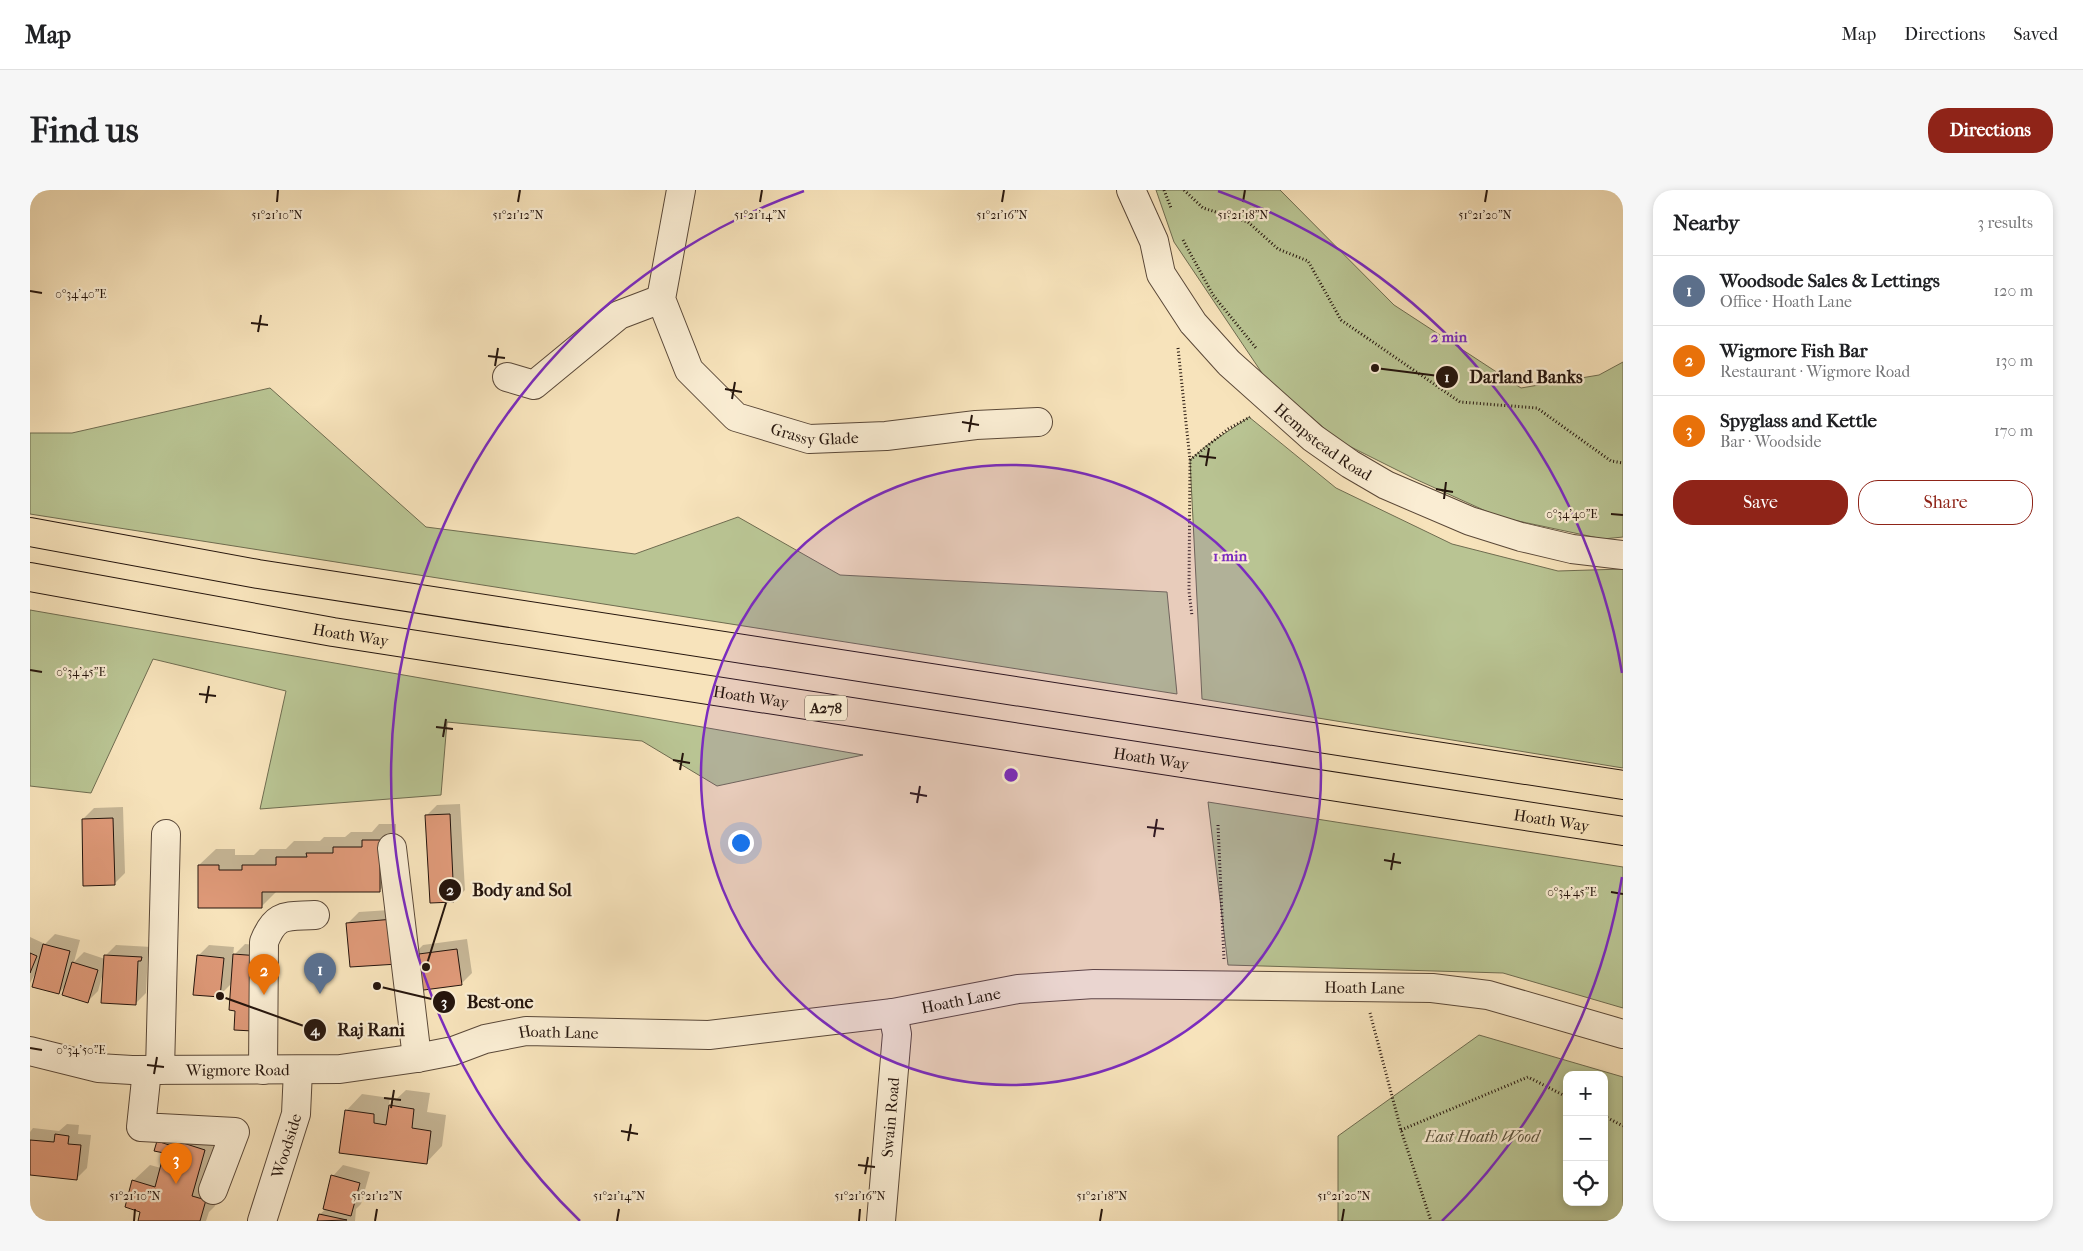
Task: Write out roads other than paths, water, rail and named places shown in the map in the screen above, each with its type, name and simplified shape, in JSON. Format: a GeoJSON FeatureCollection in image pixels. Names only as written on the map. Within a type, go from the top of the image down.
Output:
{"type":"FeatureCollection","features":[{"type":"Feature","properties":{"kind":"main road"},"geometry":{"type":"LineString","coordinates":[[30,532],[258,574],[1623,785]]}},
{"type":"Feature","properties":{"kind":"main road","name":"Hoath Way"},"geometry":{"type":"LineString","coordinates":[[30,577],[333,632],[1623,831]]}},
{"type":"Feature","properties":{"kind":"street"},"geometry":{"type":"LineString","coordinates":[[507,377],[534,385],[619,315],[661,299],[680,190]]}},
{"type":"Feature","properties":{"kind":"street","name":"Hempstead Road"},"geometry":{"type":"LineString","coordinates":[[1130,190],[1154,241],[1161,274],[1194,323],[1229,363],[1313,438],[1350,464],[1386,485],[1470,521],[1521,537],[1572,549],[1623,555]]}},
{"type":"Feature","properties":{"kind":"street","name":"Grassy Glade"},"geometry":{"type":"LineString","coordinates":[[661,299],[689,370],[736,417],[809,439],[886,436],[976,425],[1038,422]]}},
{"type":"Feature","properties":{"kind":"street"},"geometry":{"type":"LineString","coordinates":[[166,834],[154,1070],[141,1127],[235,1132],[213,1190]]}},
{"type":"Feature","properties":{"kind":"street"},"geometry":{"type":"LineString","coordinates":[[392,848],[417,1058]]}},
{"type":"Feature","properties":{"kind":"street"},"geometry":{"type":"LineString","coordinates":[[263,1070],[264,942],[271,926],[282,917],[315,915]]}},
{"type":"Feature","properties":{"kind":"street","name":"Hoath Lane"},"geometry":{"type":"LineString","coordinates":[[298,1070],[340,1069],[417,1058],[453,1051],[485,1039],[526,1031],[709,1035],[893,1013],[1018,989],[1094,984],[1432,988],[1488,995],[1623,1034]]}},
{"type":"Feature","properties":{"kind":"street","name":"Swain Road"},"geometry":{"type":"LineString","coordinates":[[881,1221],[897,1034],[893,1013]]}},
{"type":"Feature","properties":{"kind":"street","name":"Wigmore Road"},"geometry":{"type":"LineString","coordinates":[[30,1051],[98,1068],[298,1070]]}},
{"type":"Feature","properties":{"kind":"street","name":"Woodside"},"geometry":{"type":"LineString","coordinates":[[262,1221],[296,1114],[298,1070]]}},
{"type":"Feature","properties":{"kind":"place","name":"Darland Banks"},"geometry":{"type":"Point","coordinates":[1375,368]}},
{"type":"Feature","properties":{"kind":"place","name":"Body and Sol"},"geometry":{"type":"Point","coordinates":[426,967]}},
{"type":"Feature","properties":{"kind":"place","name":"Best-one"},"geometry":{"type":"Point","coordinates":[377,986]}},
{"type":"Feature","properties":{"kind":"place","name":"Woodsode Sales & Lettings"},"geometry":{"type":"Point","coordinates":[320,994]}},
{"type":"Feature","properties":{"kind":"place","name":"Wigmore Fish Bar"},"geometry":{"type":"Point","coordinates":[264,995]}},
{"type":"Feature","properties":{"kind":"place","name":"Raj Rani"},"geometry":{"type":"Point","coordinates":[220,996]}},
{"type":"Feature","properties":{"kind":"place","name":"Spyglass and Kettle"},"geometry":{"type":"Point","coordinates":[176,1184]}},
{"type":"Feature","properties":{"kind":"park label","name":"East Hoath Wood"},"geometry":{"type":"Point","coordinates":[1482,1136]}}]}
